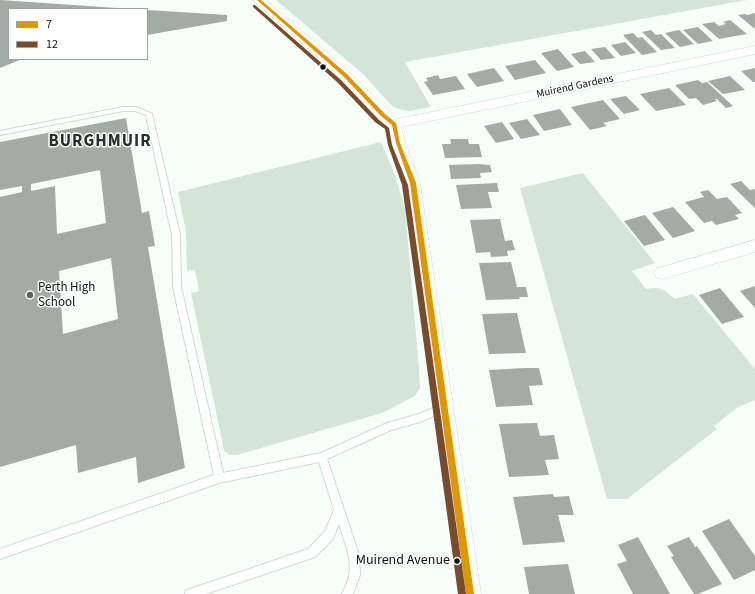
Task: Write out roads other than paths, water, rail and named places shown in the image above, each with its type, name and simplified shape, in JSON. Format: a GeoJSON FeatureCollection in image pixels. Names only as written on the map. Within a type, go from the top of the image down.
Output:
{"type":"FeatureCollection","features":[{"type":"Feature","properties":{"kind":"street"},"geometry":{"type":"LineString","coordinates":[[263,1],[356,85],[383,115],[394,124],[398,144],[413,183],[470,594]]}},
{"type":"Feature","properties":{"kind":"street","name":"Muirend Gardens"},"geometry":{"type":"LineString","coordinates":[[394,124],[755,50]]}},
{"type":"Feature","properties":{"kind":"street"},"geometry":{"type":"LineString","coordinates":[[662,273],[755,246]]}},
{"type":"Feature","properties":{"kind":"lane"},"geometry":{"type":"LineString","coordinates":[[0,133],[123,109],[136,109],[149,114],[176,235],[176,287],[219,478]]}},
{"type":"Feature","properties":{"kind":"lane"},"geometry":{"type":"LineString","coordinates":[[0,554],[219,478],[322,457],[390,426],[420,418],[445,406]]}},
{"type":"Feature","properties":{"kind":"lane"},"geometry":{"type":"LineString","coordinates":[[322,457],[350,541],[356,568],[354,582],[347,594]]}},
{"type":"Feature","properties":{"kind":"lane"},"geometry":{"type":"LineString","coordinates":[[190,594],[311,552],[328,534],[339,510]]}},
{"type":"Feature","properties":{"kind":"place","name":"Perth High School"},"geometry":{"type":"Point","coordinates":[30,295]}},
{"type":"Feature","properties":{"kind":"place","name":"Muirend Avenue"},"geometry":{"type":"Point","coordinates":[457,561]}},
{"type":"Feature","properties":{"kind":"district","name":"BURGHMUIR"},"geometry":{"type":"Point","coordinates":[100,142]}}]}
